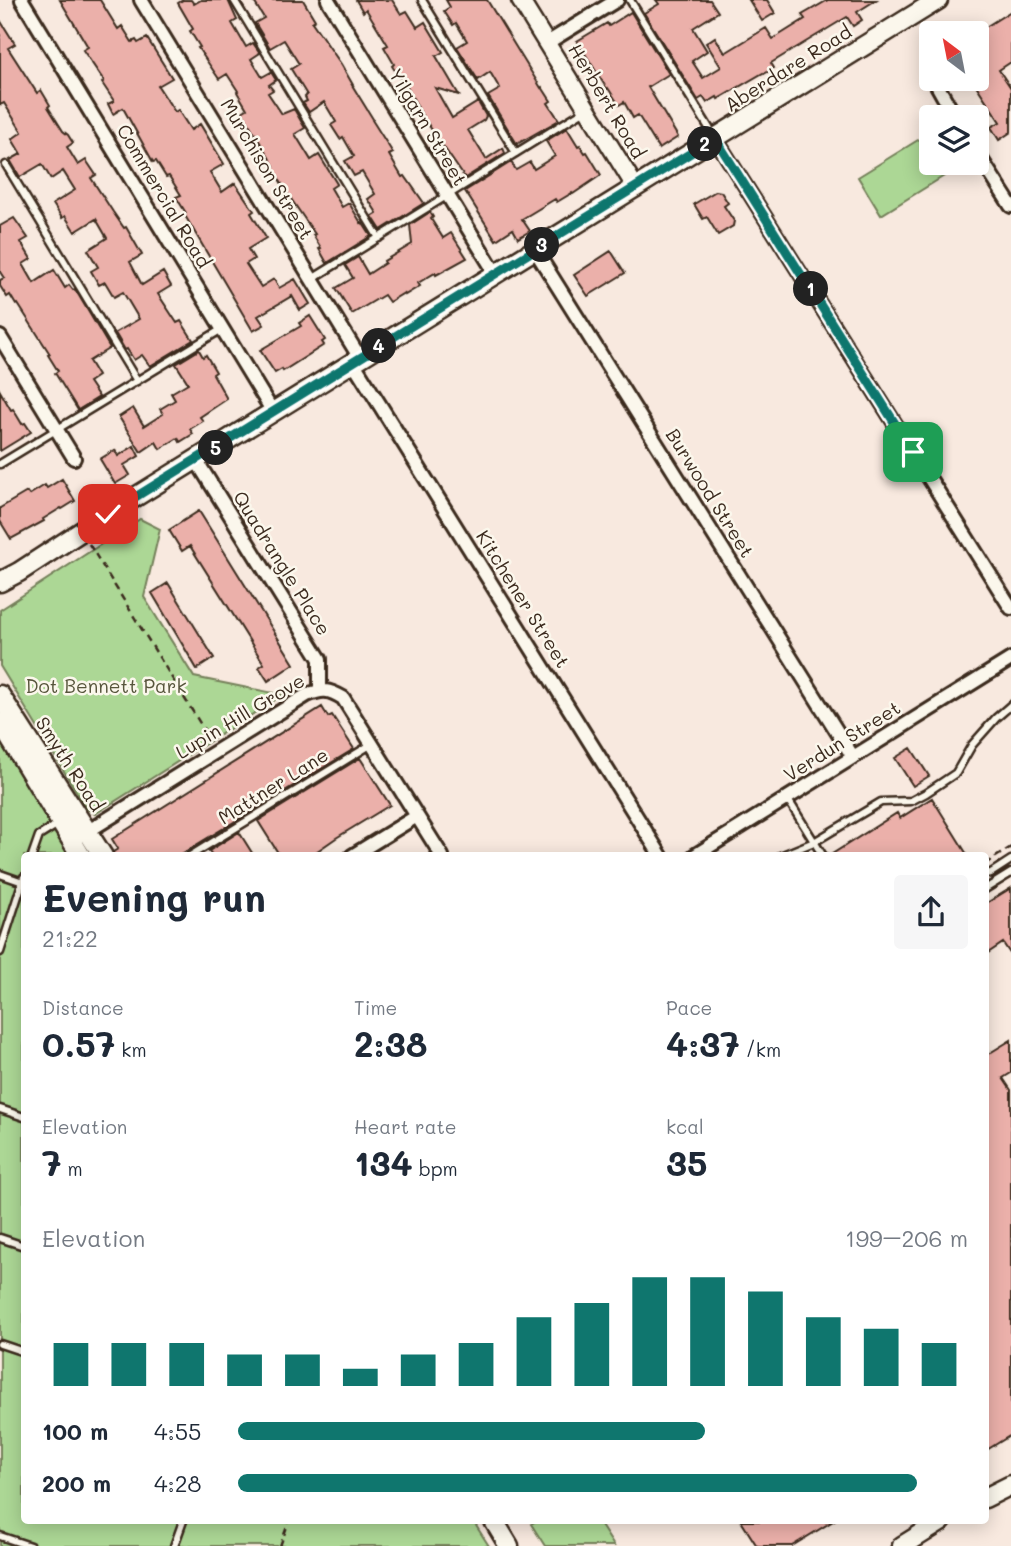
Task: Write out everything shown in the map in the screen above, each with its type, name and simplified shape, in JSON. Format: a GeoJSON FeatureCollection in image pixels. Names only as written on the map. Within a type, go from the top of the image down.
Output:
{"type":"FeatureCollection","features":[{"type":"Feature","properties":{"kind":"main road","name":"Aberdare Road"},"geometry":{"type":"LineString","coordinates":[[0,582],[938,0]]}},
{"type":"Feature","properties":{"kind":"main road","name":"Aberdare Road"},"geometry":{"type":"LineString","coordinates":[[0,589],[19,572]]}},
{"type":"Feature","properties":{"kind":"main road","name":"Smyth Road"},"geometry":{"type":"LineString","coordinates":[[0,695],[101,852]]}},
{"type":"Feature","properties":{"kind":"main road","name":"Smyth Road"},"geometry":{"type":"LineString","coordinates":[[0,723],[76,848]]}},
{"type":"Feature","properties":{"kind":"main road"},"geometry":{"type":"LineString","coordinates":[[989,1495],[1011,1485]]}},
{"type":"Feature","properties":{"kind":"main road"},"geometry":{"type":"LineString","coordinates":[[496,1524],[509,1546]]}},
{"type":"Feature","properties":{"kind":"main road"},"geometry":{"type":"LineString","coordinates":[[902,1546],[937,1524]]}},
{"type":"Feature","properties":{"kind":"street","name":"Commercial Road"},"geometry":{"type":"LineString","coordinates":[[22,0],[273,412]]}},
{"type":"Feature","properties":{"kind":"street","name":"Murchison Street"},"geometry":{"type":"LineString","coordinates":[[141,0],[312,279],[357,360]]}},
{"type":"Feature","properties":{"kind":"street","name":"Yilgarn Street"},"geometry":{"type":"LineString","coordinates":[[328,0],[496,274]]}},
{"type":"Feature","properties":{"kind":"street","name":"Herbert Road"},"geometry":{"type":"LineString","coordinates":[[520,0],[636,188]]}},
{"type":"Feature","properties":{"kind":"street"},"geometry":{"type":"LineString","coordinates":[[547,43],[617,0]]}},
{"type":"Feature","properties":{"kind":"street"},"geometry":{"type":"LineString","coordinates":[[715,138],[1011,608]]}},
{"type":"Feature","properties":{"kind":"street"},"geometry":{"type":"LineString","coordinates":[[989,171],[1011,206]]}},
{"type":"Feature","properties":{"kind":"street","name":"Burwood Street"},"geometry":{"type":"LineString","coordinates":[[535,250],[853,757]]}},
{"type":"Feature","properties":{"kind":"street"},"geometry":{"type":"LineString","coordinates":[[0,337],[74,458]]}},
{"type":"Feature","properties":{"kind":"street","name":"Kitchener Street"},"geometry":{"type":"LineString","coordinates":[[357,360],[659,852]]}},
{"type":"Feature","properties":{"kind":"street","name":"Quadrangle Place"},"geometry":{"type":"LineString","coordinates":[[196,460],[320,659],[320,690]]}},
{"type":"Feature","properties":{"kind":"street","name":"Verdun Street"},"geometry":{"type":"LineString","coordinates":[[700,852],[1011,659]]}},
{"type":"Feature","properties":{"kind":"street","name":"Lupin Hill Grove"},"geometry":{"type":"LineString","coordinates":[[76,848],[88,831],[307,695],[320,690],[332,691],[343,698],[440,852]]}},
{"type":"Feature","properties":{"kind":"street"},"geometry":{"type":"LineString","coordinates":[[358,852],[417,816]]}},
{"type":"Feature","properties":{"kind":"lane"},"geometry":{"type":"LineString","coordinates":[[234,0],[379,238]]}},
{"type":"Feature","properties":{"kind":"lane"},"geometry":{"type":"LineString","coordinates":[[422,0],[516,153]]}},
{"type":"Feature","properties":{"kind":"lane"},"geometry":{"type":"LineString","coordinates":[[631,0],[715,138]]}},
{"type":"Feature","properties":{"kind":"lane"},"geometry":{"type":"LineString","coordinates":[[312,279],[587,109]]}},
{"type":"Feature","properties":{"kind":"lane"},"geometry":{"type":"LineString","coordinates":[[6,165],[137,381]]}},
{"type":"Feature","properties":{"kind":"lane"},"geometry":{"type":"LineString","coordinates":[[0,464],[222,329]]}},
{"type":"Feature","properties":{"kind":"lane"},"geometry":{"type":"LineString","coordinates":[[790,852],[814,842],[881,802],[911,801],[926,793],[956,773],[972,745],[1011,705]]}},
{"type":"Feature","properties":{"kind":"lane","name":"Mattner Lane"},"geometry":{"type":"LineString","coordinates":[[196,852],[372,744]]}},
{"type":"Feature","properties":{"kind":"lane"},"geometry":{"type":"LineString","coordinates":[[787,797],[820,852]]}},
{"type":"Feature","properties":{"kind":"lane"},"geometry":{"type":"LineString","coordinates":[[33,852],[39,836],[61,823]]}},
{"type":"Feature","properties":{"kind":"lane"},"geometry":{"type":"LineString","coordinates":[[989,873],[1011,860]]}},
{"type":"Feature","properties":{"kind":"lane"},"geometry":{"type":"LineString","coordinates":[[989,887],[1011,873]]}},
{"type":"Feature","properties":{"kind":"lane"},"geometry":{"type":"LineString","coordinates":[[0,874],[21,879]]}},
{"type":"Feature","properties":{"kind":"lane"},"geometry":{"type":"LineString","coordinates":[[0,952],[21,889]]}},
{"type":"Feature","properties":{"kind":"lane"},"geometry":{"type":"LineString","coordinates":[[0,1109],[21,1116]]}},
{"type":"Feature","properties":{"kind":"lane"},"geometry":{"type":"LineString","coordinates":[[0,1238],[21,1245]]}},
{"type":"Feature","properties":{"kind":"lane"},"geometry":{"type":"LineString","coordinates":[[0,1344],[21,1351]]}},
{"type":"Feature","properties":{"kind":"lane"},"geometry":{"type":"LineString","coordinates":[[174,1546],[182,1524]]}},
{"type":"Feature","properties":{"kind":"lane"},"geometry":{"type":"LineString","coordinates":[[0,1536],[30,1546]]}},
{"type":"Feature","properties":{"kind":"path"},"geometry":{"type":"LineString","coordinates":[[89,544],[215,746]]}},
{"type":"Feature","properties":{"kind":"path"},"geometry":{"type":"LineString","coordinates":[[989,861],[1011,847]]}},
{"type":"Feature","properties":{"kind":"path"},"geometry":{"type":"LineString","coordinates":[[280,1546],[288,1524]]}},
{"type":"Feature","properties":{"kind":"green space"},"geometry":{"type":"Polygon","coordinates":[[[919,139],[919,175],[946,175],[881,215],[858,177],[919,139]]]}},
{"type":"Feature","properties":{"kind":"green space","name":"Dot Bennett Park"},"geometry":{"type":"Polygon","coordinates":[[[140,519],[160,529],[144,597],[194,677],[283,695],[95,814],[87,809],[0,666],[0,610],[140,519]]]}},
{"type":"Feature","properties":{"kind":"green space"},"geometry":{"type":"Polygon","coordinates":[[[0,742],[68,852],[21,852],[21,1524],[475,1524],[489,1546],[0,1546],[0,742]]]}},
{"type":"Feature","properties":{"kind":"green space"},"geometry":{"type":"Polygon","coordinates":[[[531,1524],[600,1524],[614,1546],[545,1546],[531,1524]]]}},
{"type":"Feature","properties":{"kind":"building"},"geometry":{"type":"Polygon","coordinates":[[[60,0],[100,0],[118,29],[122,26],[132,42],[136,40],[138,43],[147,38],[172,78],[158,86],[191,130],[200,124],[224,164],[210,172],[222,192],[235,183],[254,211],[251,213],[266,238],[248,249],[254,259],[246,264],[261,287],[274,279],[279,288],[295,279],[310,304],[300,310],[292,296],[258,316],[264,325],[253,331],[184,214],[186,213],[176,197],[181,195],[169,176],[166,177],[156,161],[153,162],[123,108],[113,114],[108,104],[114,101],[83,50],[88,47],[60,0]]]}},
{"type":"Feature","properties":{"kind":"building"},"geometry":{"type":"Polygon","coordinates":[[[191,0],[194,4],[201,0],[228,0],[237,20],[232,23],[246,47],[253,43],[260,53],[251,59],[262,77],[271,72],[276,80],[269,85],[273,90],[268,93],[282,114],[294,109],[305,128],[295,134],[311,160],[319,155],[337,184],[331,188],[342,207],[349,203],[371,236],[327,263],[313,235],[315,234],[289,196],[242,112],[247,109],[238,91],[227,74],[219,79],[198,48],[200,47],[190,31],[193,29],[178,3],[191,0]]]}},
{"type":"Feature","properties":{"kind":"building"},"geometry":{"type":"Polygon","coordinates":[[[253,0],[303,0],[315,20],[312,22],[341,64],[393,153],[389,155],[402,177],[405,176],[424,203],[381,230],[372,216],[377,213],[368,199],[375,194],[362,172],[354,176],[345,161],[354,156],[343,137],[340,139],[331,125],[336,122],[324,102],[309,112],[303,103],[307,101],[307,95],[291,69],[299,64],[284,40],[270,48],[255,23],[264,18],[253,0]]]}},
{"type":"Feature","properties":{"kind":"building"},"geometry":{"type":"Polygon","coordinates":[[[356,0],[392,0],[401,14],[407,11],[417,27],[425,22],[443,52],[436,56],[459,95],[435,88],[452,118],[478,102],[486,116],[468,130],[486,159],[503,148],[505,153],[465,178],[421,114],[403,79],[401,80],[392,66],[394,64],[384,47],[388,45],[366,9],[363,12],[356,0]]]}},
{"type":"Feature","properties":{"kind":"building"},"geometry":{"type":"Polygon","coordinates":[[[446,0],[487,0],[551,101],[548,103],[559,120],[517,144],[488,96],[500,89],[490,72],[478,80],[457,47],[467,41],[456,23],[453,25],[444,11],[450,7],[446,0]]]}},
{"type":"Feature","properties":{"kind":"building"},"geometry":{"type":"Polygon","coordinates":[[[656,0],[710,0],[718,12],[693,28],[707,51],[692,61],[703,78],[721,67],[706,43],[715,37],[725,53],[766,28],[773,39],[805,19],[802,15],[828,0],[876,0],[857,12],[862,20],[853,26],[847,17],[771,63],[774,68],[707,103],[703,97],[698,100],[644,13],[659,4],[656,0]]]}},
{"type":"Feature","properties":{"kind":"building"},"geometry":{"type":"Polygon","coordinates":[[[749,0],[767,0],[775,13],[762,21],[749,0]]]}},
{"type":"Feature","properties":{"kind":"building"},"geometry":{"type":"Polygon","coordinates":[[[1011,11],[1011,62],[999,70],[1011,88],[1011,132],[999,140],[991,127],[1000,122],[980,91],[989,91],[989,25],[1011,11]]]}},
{"type":"Feature","properties":{"kind":"building"},"geometry":{"type":"Polygon","coordinates":[[[631,12],[669,74],[648,87],[678,137],[659,149],[638,115],[633,118],[624,102],[619,105],[577,41],[631,12]]]}},
{"type":"Feature","properties":{"kind":"building"},"geometry":{"type":"Polygon","coordinates":[[[0,20],[15,44],[8,48],[37,93],[41,90],[50,105],[48,107],[73,143],[67,147],[78,165],[86,160],[96,175],[91,178],[124,228],[126,227],[142,255],[130,262],[142,285],[163,272],[171,286],[158,294],[177,323],[181,321],[193,340],[150,366],[142,355],[134,360],[115,333],[139,319],[123,292],[114,297],[105,282],[99,285],[91,271],[98,267],[88,250],[107,238],[96,219],[75,232],[53,204],[75,190],[63,171],[51,179],[42,164],[20,177],[10,160],[21,154],[12,139],[22,132],[4,103],[0,105],[0,20]]]}},
{"type":"Feature","properties":{"kind":"building"},"geometry":{"type":"Polygon","coordinates":[[[567,128],[578,146],[587,152],[601,175],[573,194],[557,202],[555,199],[522,219],[530,231],[518,238],[513,229],[496,240],[465,191],[511,162],[516,170],[530,162],[534,169],[555,156],[546,141],[567,128]]]}},
{"type":"Feature","properties":{"kind":"building"},"geometry":{"type":"Polygon","coordinates":[[[716,191],[721,192],[728,203],[724,206],[734,221],[733,226],[718,235],[707,217],[703,219],[694,204],[716,191]]]}},
{"type":"Feature","properties":{"kind":"building"},"geometry":{"type":"Polygon","coordinates":[[[430,212],[433,217],[431,219],[443,238],[451,233],[467,258],[418,283],[420,286],[405,295],[404,293],[389,302],[384,295],[352,314],[336,288],[353,278],[345,265],[358,257],[368,274],[412,244],[410,225],[430,212]]]}},
{"type":"Feature","properties":{"kind":"building"},"geometry":{"type":"Polygon","coordinates":[[[14,218],[28,238],[21,242],[31,259],[23,264],[34,283],[54,270],[65,288],[69,285],[75,289],[110,348],[89,361],[98,376],[89,382],[99,397],[78,410],[55,373],[58,371],[48,355],[50,354],[18,304],[16,305],[10,295],[7,297],[0,286],[0,280],[4,278],[0,272],[0,226],[14,218]]]}},
{"type":"Feature","properties":{"kind":"building"},"geometry":{"type":"Polygon","coordinates":[[[611,251],[625,273],[588,296],[574,275],[611,251]]]}},
{"type":"Feature","properties":{"kind":"building"},"geometry":{"type":"Polygon","coordinates":[[[310,316],[325,340],[322,342],[324,345],[283,371],[282,369],[275,373],[260,350],[301,326],[299,323],[310,316]]]}},
{"type":"Feature","properties":{"kind":"building"},"geometry":{"type":"Polygon","coordinates":[[[199,350],[203,357],[206,355],[216,372],[213,374],[227,399],[200,417],[203,421],[190,429],[193,434],[180,442],[178,438],[160,449],[156,442],[141,452],[119,417],[133,408],[144,426],[163,414],[160,409],[175,400],[171,393],[188,383],[176,364],[199,350]]]}},
{"type":"Feature","properties":{"kind":"building"},"geometry":{"type":"Polygon","coordinates":[[[0,391],[11,410],[13,409],[22,424],[25,423],[31,432],[0,451],[0,391]]]}},
{"type":"Feature","properties":{"kind":"building"},"geometry":{"type":"Polygon","coordinates":[[[134,446],[139,456],[124,465],[130,475],[115,484],[100,459],[115,450],[118,456],[134,446]]]}},
{"type":"Feature","properties":{"kind":"building"},"geometry":{"type":"Polygon","coordinates":[[[62,479],[75,501],[11,539],[0,521],[0,508],[27,492],[29,495],[62,479]]]}},
{"type":"Feature","properties":{"kind":"building"},"geometry":{"type":"Polygon","coordinates":[[[199,511],[294,664],[268,681],[259,667],[264,664],[190,546],[182,551],[169,530],[199,511]]]}},
{"type":"Feature","properties":{"kind":"building"},"geometry":{"type":"Polygon","coordinates":[[[168,583],[214,658],[197,669],[152,593],[168,583]]]}},
{"type":"Feature","properties":{"kind":"building"},"geometry":{"type":"Polygon","coordinates":[[[322,707],[328,717],[332,715],[354,749],[185,852],[113,852],[118,849],[112,839],[322,707]]]}},
{"type":"Feature","properties":{"kind":"building"},"geometry":{"type":"Polygon","coordinates":[[[911,748],[929,776],[913,786],[895,758],[911,748]]]}},
{"type":"Feature","properties":{"kind":"building"},"geometry":{"type":"Polygon","coordinates":[[[360,758],[390,805],[316,852],[277,852],[258,821],[360,758]]]}},
{"type":"Feature","properties":{"kind":"building"},"geometry":{"type":"Polygon","coordinates":[[[932,798],[966,852],[835,852],[897,813],[900,818],[932,798]]]}},
{"type":"Feature","properties":{"kind":"building"},"geometry":{"type":"Polygon","coordinates":[[[239,832],[252,852],[210,852],[239,832]]]}},
{"type":"Feature","properties":{"kind":"building"},"geometry":{"type":"Polygon","coordinates":[[[1011,888],[1011,955],[1003,943],[989,952],[989,902],[1011,888]]]}},
{"type":"Feature","properties":{"kind":"building"},"geometry":{"type":"Polygon","coordinates":[[[1011,1040],[1011,1073],[1003,1078],[1011,1090],[1011,1435],[989,1449],[989,1054],[1011,1040]]]}},
{"type":"Feature","properties":{"kind":"building"},"geometry":{"type":"Polygon","coordinates":[[[743,1524],[828,1524],[792,1546],[757,1546],[743,1524]]]}},
{"type":"Feature","properties":{"kind":"route"},"geometry":{"type":"LineString","coordinates":[[108,514],[715,138],[913,452]]}}]}
